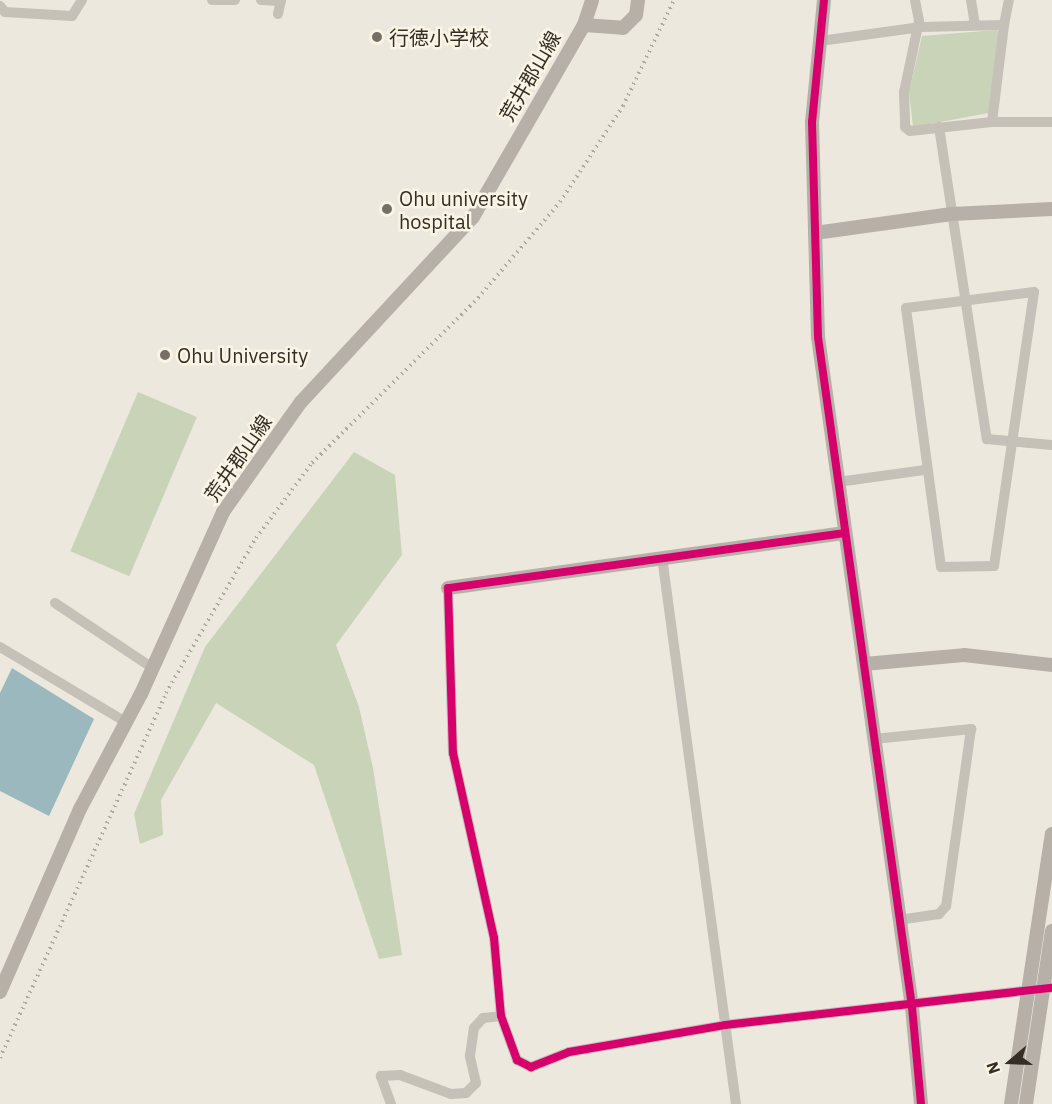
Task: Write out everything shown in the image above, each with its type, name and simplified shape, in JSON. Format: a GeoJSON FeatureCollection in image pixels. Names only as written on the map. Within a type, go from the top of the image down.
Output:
{"type":"FeatureCollection","features":[{"type":"Feature","properties":{"kind":"street"},"geometry":{"type":"LineString","coordinates":[[0,6],[5,12],[72,16],[82,0]]}},
{"type":"Feature","properties":{"kind":"street"},"geometry":{"type":"LineString","coordinates":[[212,0],[235,0]]}},
{"type":"Feature","properties":{"kind":"street"},"geometry":{"type":"LineString","coordinates":[[261,0],[281,1],[278,14]]}},
{"type":"Feature","properties":{"kind":"street","name":"荒井郡山線"},"geometry":{"type":"LineString","coordinates":[[0,992],[124,721],[153,668],[194,568],[248,475],[358,335],[473,218],[584,25],[592,0]]}},
{"type":"Feature","properties":{"kind":"street"},"geometry":{"type":"LineString","coordinates":[[584,25],[623,27],[636,15],[638,0]]}},
{"type":"Feature","properties":{"kind":"street"},"geometry":{"type":"LineString","coordinates":[[824,0],[812,122],[818,337],[912,1007],[921,1104]]}},
{"type":"Feature","properties":{"kind":"street"},"geometry":{"type":"LineString","coordinates":[[915,0],[918,27],[904,92],[905,127],[939,127],[992,122],[1052,122]]}},
{"type":"Feature","properties":{"kind":"street"},"geometry":{"type":"LineString","coordinates":[[971,0],[975,25]]}},
{"type":"Feature","properties":{"kind":"street"},"geometry":{"type":"LineString","coordinates":[[992,122],[1009,0]]}},
{"type":"Feature","properties":{"kind":"street"},"geometry":{"type":"LineString","coordinates":[[820,40],[918,27],[1004,25]]}},
{"type":"Feature","properties":{"kind":"street"},"geometry":{"type":"LineString","coordinates":[[939,127],[987,439],[1052,445]]}},
{"type":"Feature","properties":{"kind":"street"},"geometry":{"type":"LineString","coordinates":[[815,233],[952,214],[1052,209]]}},
{"type":"Feature","properties":{"kind":"street"},"geometry":{"type":"LineString","coordinates":[[1034,292],[1015,440],[994,566],[941,567],[925,470],[906,308],[965,297],[1034,292]]}},
{"type":"Feature","properties":{"kind":"street"},"geometry":{"type":"LineString","coordinates":[[838,483],[925,470]]}},
{"type":"Feature","properties":{"kind":"street"},"geometry":{"type":"LineString","coordinates":[[845,533],[662,556],[448,588],[453,753],[494,938],[501,1016],[517,1060],[531,1066],[569,1052],[725,1026],[900,1002],[912,1007],[1048,988]]}},
{"type":"Feature","properties":{"kind":"street"},"geometry":{"type":"LineString","coordinates":[[662,556],[736,1104]]}},
{"type":"Feature","properties":{"kind":"street"},"geometry":{"type":"LineString","coordinates":[[55,603],[153,668]]}},
{"type":"Feature","properties":{"kind":"street"},"geometry":{"type":"LineString","coordinates":[[1,652],[124,721]]}},
{"type":"Feature","properties":{"kind":"street"},"geometry":{"type":"LineString","coordinates":[[864,664],[964,655],[1052,665]]}},
{"type":"Feature","properties":{"kind":"street"},"geometry":{"type":"LineString","coordinates":[[874,739],[971,729],[946,906],[939,914],[899,920]]}},
{"type":"Feature","properties":{"kind":"street"},"geometry":{"type":"LineString","coordinates":[[1011,1104],[1052,834]]}},
{"type":"Feature","properties":{"kind":"street"},"geometry":{"type":"LineString","coordinates":[[1026,1104],[1048,988],[1052,931]]}},
{"type":"Feature","properties":{"kind":"street"},"geometry":{"type":"LineString","coordinates":[[390,1104],[381,1076],[400,1075],[451,1094],[466,1094],[476,1083],[470,1056],[474,1028],[483,1018],[501,1016]]}},
{"type":"Feature","properties":{"kind":"green space"},"geometry":{"type":"Polygon","coordinates":[[[996,30],[1001,34],[989,113],[913,127],[909,92],[922,36],[996,30]]]}},
{"type":"Feature","properties":{"kind":"green space"},"geometry":{"type":"Polygon","coordinates":[[[138,392],[197,417],[129,576],[70,551],[138,392]]]}},
{"type":"Feature","properties":{"kind":"green space"},"geometry":{"type":"Polygon","coordinates":[[[354,452],[395,475],[402,555],[336,645],[359,707],[373,768],[402,955],[379,959],[314,765],[216,703],[161,800],[163,835],[140,844],[134,814],[205,647],[354,452]]]}},
{"type":"Feature","properties":{"kind":"water"},"geometry":{"type":"Polygon","coordinates":[[[12,668],[94,719],[49,816],[0,791],[0,693],[12,668]]]}},
{"type":"Feature","properties":{"kind":"railway"},"geometry":{"type":"LineString","coordinates":[[0,1058],[166,693],[256,538],[312,463],[478,298],[560,202],[623,106],[674,0]]}},
{"type":"Feature","properties":{"kind":"cycle path"},"geometry":{"type":"LineString","coordinates":[[824,0],[812,122],[818,337],[912,1007],[921,1104]]}},
{"type":"Feature","properties":{"kind":"cycle path"},"geometry":{"type":"LineString","coordinates":[[845,533],[448,588],[453,753],[494,938],[501,1016],[517,1060],[531,1067],[569,1052],[725,1025],[1052,988]]}},
{"type":"Feature","properties":{"kind":"place","name":"行徳小学校"},"geometry":{"type":"Point","coordinates":[377,37]}},
{"type":"Feature","properties":{"kind":"place","name":"Ohu university hospital"},"geometry":{"type":"Point","coordinates":[387,209]}},
{"type":"Feature","properties":{"kind":"place","name":"Ohu University"},"geometry":{"type":"Point","coordinates":[165,355]}}]}
